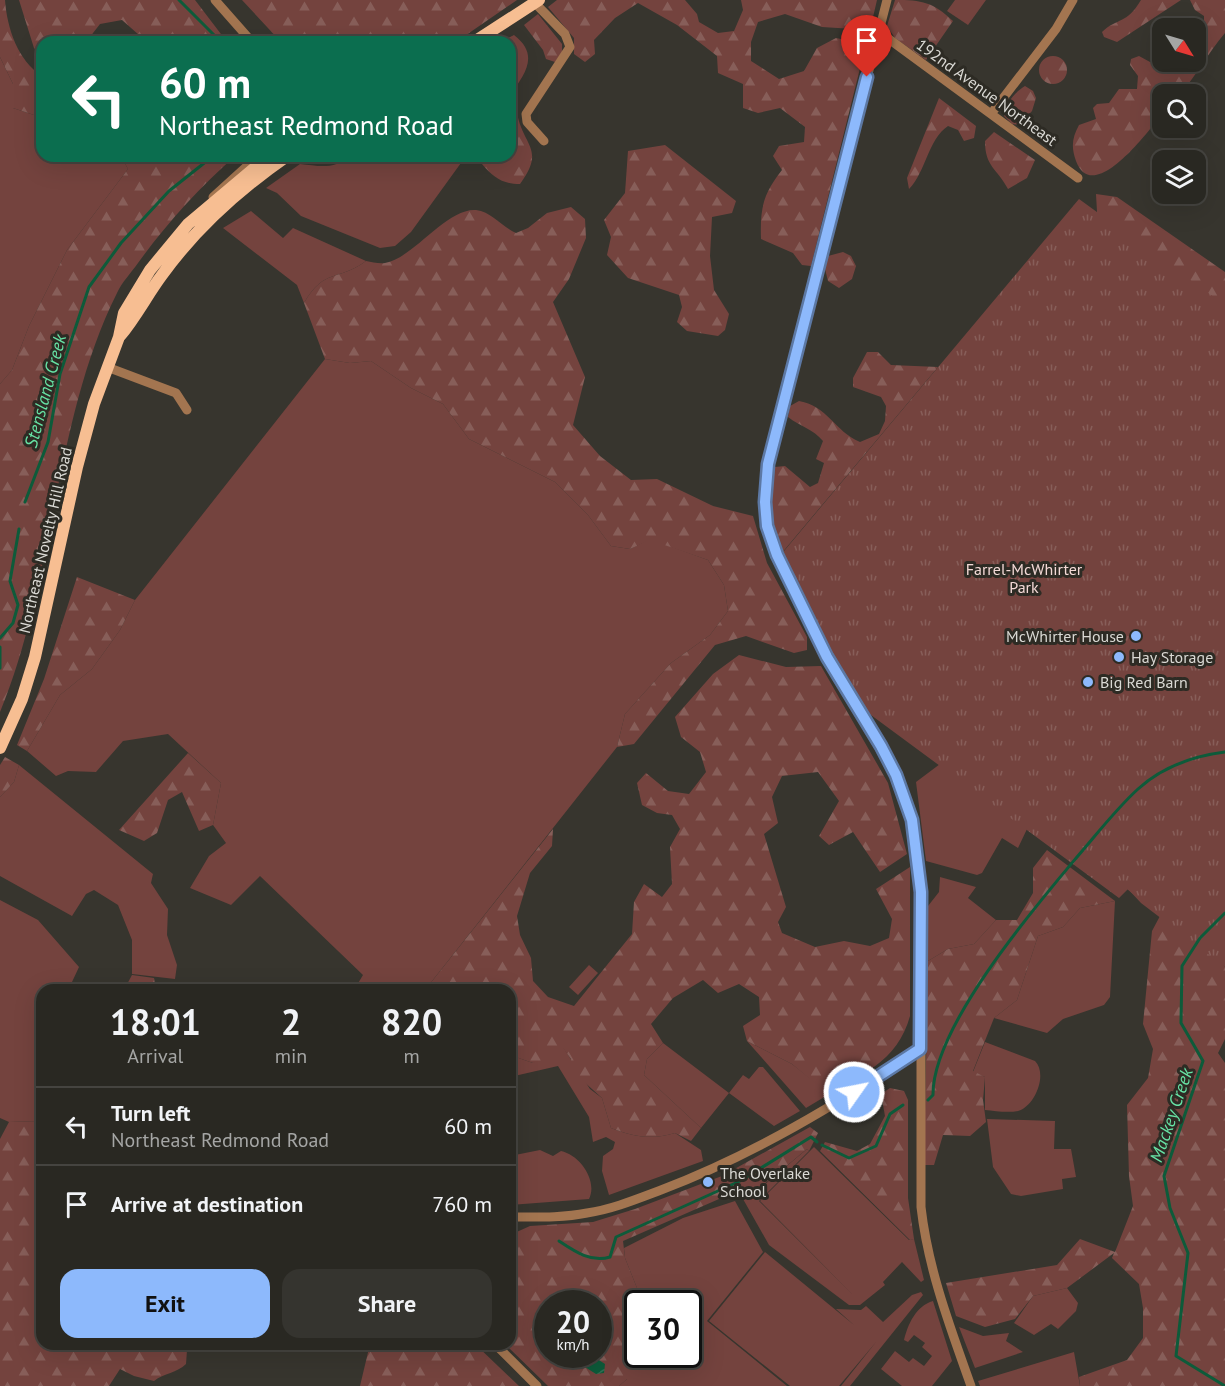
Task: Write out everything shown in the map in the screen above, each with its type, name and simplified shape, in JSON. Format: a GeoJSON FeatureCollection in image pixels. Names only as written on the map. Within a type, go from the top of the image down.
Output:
{"type":"FeatureCollection","features":[{"type":"Feature","properties":{"kind":"main road"},"geometry":{"type":"LineString","coordinates":[[483,36],[537,2]]}},
{"type":"Feature","properties":{"kind":"main road","name":"Northeast Novelty Hill Road"},"geometry":{"type":"LineString","coordinates":[[0,748],[22,699],[35,657],[77,467],[107,367],[119,337],[124,313],[162,254],[201,211],[262,162]]}},
{"type":"Feature","properties":{"kind":"main road","name":"Northeast Novelty Hill Road"},"geometry":{"type":"LineString","coordinates":[[119,337],[133,320],[163,273],[200,232],[237,196],[280,162]]}},
{"type":"Feature","properties":{"kind":"street"},"geometry":{"type":"LineString","coordinates":[[215,0],[247,36]]}},
{"type":"Feature","properties":{"kind":"street"},"geometry":{"type":"LineString","coordinates":[[886,0],[768,464],[765,502],[767,526],[777,555],[827,657],[896,775],[912,820],[921,892],[921,1207],[924,1238],[971,1386]]}},
{"type":"Feature","properties":{"kind":"street"},"geometry":{"type":"LineString","coordinates":[[991,114],[1056,29],[1073,0]]}},
{"type":"Feature","properties":{"kind":"street"},"geometry":{"type":"LineString","coordinates":[[537,2],[565,34],[570,47],[526,114],[527,122],[544,141]]}},
{"type":"Feature","properties":{"kind":"street"},"geometry":{"type":"LineString","coordinates":[[237,24],[244,36]]}},
{"type":"Feature","properties":{"kind":"street"},"geometry":{"type":"LineString","coordinates":[[237,24],[250,36]]}},
{"type":"Feature","properties":{"kind":"street","name":"192nd Avenue Northeast"},"geometry":{"type":"LineString","coordinates":[[878,31],[1078,178]]}},
{"type":"Feature","properties":{"kind":"street"},"geometry":{"type":"LineString","coordinates":[[201,211],[222,187],[251,162]]}},
{"type":"Feature","properties":{"kind":"street"},"geometry":{"type":"LineString","coordinates":[[107,367],[176,393],[187,410]]}},
{"type":"Feature","properties":{"kind":"street"},"geometry":{"type":"LineString","coordinates":[[516,1217],[549,1217],[595,1211],[688,1179],[773,1139],[854,1092],[920,1049]]}},
{"type":"Feature","properties":{"kind":"street"},"geometry":{"type":"LineString","coordinates":[[501,1350],[537,1386]]}},
{"type":"Feature","properties":{"kind":"green space"},"geometry":{"type":"Polygon","coordinates":[[[0,0],[5,0],[8,22],[15,43],[26,62],[36,72],[36,116],[13,108],[13,84],[0,57],[0,0]]]}},
{"type":"Feature","properties":{"kind":"green space"},"geometry":{"type":"Polygon","coordinates":[[[19,0],[195,0],[222,36],[140,36],[122,20],[100,24],[91,36],[36,36],[36,50],[19,0]]]}},
{"type":"Feature","properties":{"kind":"green space"},"geometry":{"type":"Polygon","coordinates":[[[242,0],[517,0],[465,36],[275,36],[242,0]]]}},
{"type":"Feature","properties":{"kind":"green space"},"geometry":{"type":"Polygon","coordinates":[[[557,0],[685,0],[697,14],[699,22],[718,33],[734,31],[743,10],[741,0],[877,0],[870,30],[822,27],[785,14],[758,22],[751,42],[751,61],[779,79],[804,71],[817,48],[836,38],[866,44],[811,266],[802,265],[793,253],[761,239],[764,202],[782,170],[773,156],[779,146],[804,142],[805,127],[780,108],[758,113],[743,108],[743,84],[718,73],[717,56],[677,25],[638,3],[615,18],[594,40],[595,54],[585,62],[574,54],[574,38],[548,7],[557,0]]]}},
{"type":"Feature","properties":{"kind":"green space"},"geometry":{"type":"Polygon","coordinates":[[[895,0],[927,3],[953,21],[926,60],[895,38],[887,26],[895,0]]]}},
{"type":"Feature","properties":{"kind":"green space"},"geometry":{"type":"Polygon","coordinates":[[[955,0],[986,0],[968,25],[947,11],[955,0]]]}},
{"type":"Feature","properties":{"kind":"green space"},"geometry":{"type":"Polygon","coordinates":[[[1141,0],[1181,0],[1117,42],[1104,37],[1102,32],[1136,8],[1141,0]]]}},
{"type":"Feature","properties":{"kind":"green space"},"geometry":{"type":"Polygon","coordinates":[[[1190,0],[1225,0],[1225,33],[1206,58],[1206,18],[1195,10],[1190,0]]]}},
{"type":"Feature","properties":{"kind":"green space"},"geometry":{"type":"Polygon","coordinates":[[[538,14],[562,44],[562,52],[555,62],[546,59],[543,50],[524,25],[538,14]]]}},
{"type":"Feature","properties":{"kind":"green space"},"geometry":{"type":"Polygon","coordinates":[[[516,37],[522,42],[528,57],[521,80],[516,87],[516,37]]]}},
{"type":"Feature","properties":{"kind":"green space"},"geometry":{"type":"Polygon","coordinates":[[[1053,56],[1063,60],[1067,70],[1063,80],[1053,84],[1043,80],[1039,70],[1043,60],[1053,56]]]}},
{"type":"Feature","properties":{"kind":"green space"},"geometry":{"type":"Polygon","coordinates":[[[1139,56],[1152,62],[1152,72],[1197,72],[1188,84],[1152,84],[1152,126],[1134,148],[1108,170],[1095,175],[1084,173],[1073,151],[1074,138],[1079,125],[1096,119],[1093,108],[1097,104],[1109,103],[1119,89],[1137,89],[1138,76],[1130,65],[1131,59],[1139,56]]]}},
{"type":"Feature","properties":{"kind":"green space"},"geometry":{"type":"Polygon","coordinates":[[[0,57],[13,84],[13,108],[36,116],[36,162],[124,162],[128,169],[67,250],[29,326],[12,370],[0,384],[0,57]]]}},
{"type":"Feature","properties":{"kind":"green space"},"geometry":{"type":"Polygon","coordinates":[[[1025,86],[1033,91],[1036,98],[1032,111],[1019,125],[1012,124],[1004,116],[1006,107],[1025,86]]]}},
{"type":"Feature","properties":{"kind":"green space"},"geometry":{"type":"Polygon","coordinates":[[[939,98],[976,126],[974,138],[964,141],[958,130],[948,126],[931,147],[915,182],[909,189],[907,178],[939,98]]]}},
{"type":"Feature","properties":{"kind":"green space"},"geometry":{"type":"Polygon","coordinates":[[[516,114],[532,155],[528,172],[520,184],[498,179],[482,164],[483,162],[516,162],[516,114]]]}},
{"type":"Feature","properties":{"kind":"green space"},"geometry":{"type":"Polygon","coordinates":[[[994,132],[1035,160],[1027,178],[1008,189],[987,157],[985,141],[994,132]]]}},
{"type":"Feature","properties":{"kind":"green space"},"geometry":{"type":"Polygon","coordinates":[[[665,145],[736,201],[732,213],[712,217],[710,256],[714,290],[729,314],[725,330],[718,336],[687,331],[677,322],[682,307],[679,295],[628,278],[607,255],[611,237],[604,220],[625,193],[628,151],[665,145]]]}},
{"type":"Feature","properties":{"kind":"green space"},"geometry":{"type":"Polygon","coordinates":[[[124,162],[229,162],[160,234],[124,281],[96,342],[79,394],[66,447],[32,609],[18,661],[0,712],[0,384],[12,370],[29,326],[67,250],[128,169],[124,162]]]}},
{"type":"Feature","properties":{"kind":"green space"},"geometry":{"type":"Polygon","coordinates":[[[462,162],[411,232],[395,246],[380,248],[301,216],[277,193],[266,188],[300,164],[320,166],[338,163],[462,162]]]}},
{"type":"Feature","properties":{"kind":"green space"},"geometry":{"type":"Polygon","coordinates":[[[1096,194],[1117,197],[1225,272],[1225,550],[1098,229],[1096,194]]]}},
{"type":"Feature","properties":{"kind":"green space","name":"Farrel-McWhirter Park"},"geometry":{"type":"Polygon","coordinates":[[[1079,199],[1225,305],[1225,967],[1141,903],[1128,889],[1119,898],[856,704],[779,557],[1079,199]]]}},
{"type":"Feature","properties":{"kind":"green space"},"geometry":{"type":"Polygon","coordinates":[[[571,207],[585,219],[586,238],[569,279],[553,302],[585,377],[573,425],[600,456],[631,480],[657,479],[713,506],[753,516],[767,563],[807,637],[807,650],[794,653],[746,636],[715,645],[634,744],[617,747],[625,714],[671,663],[710,635],[728,611],[724,585],[708,560],[650,540],[630,549],[611,546],[588,515],[555,482],[469,439],[443,404],[411,388],[371,361],[350,363],[325,359],[304,303],[325,279],[366,261],[383,263],[396,259],[453,217],[465,211],[482,211],[516,233],[528,228],[547,213],[571,207]]]}},
{"type":"Feature","properties":{"kind":"green space"},"geometry":{"type":"Polygon","coordinates":[[[251,211],[283,238],[293,228],[366,261],[325,279],[304,303],[297,285],[223,228],[251,211]]]}},
{"type":"Feature","properties":{"kind":"green space"},"geometry":{"type":"Polygon","coordinates":[[[843,252],[851,256],[856,266],[852,279],[839,288],[828,281],[825,269],[828,256],[843,252]]]}},
{"type":"Feature","properties":{"kind":"green space"},"geometry":{"type":"Polygon","coordinates":[[[867,352],[878,352],[891,365],[938,367],[781,554],[774,532],[771,511],[775,467],[785,466],[810,487],[818,483],[824,463],[816,459],[823,441],[788,417],[790,406],[799,401],[817,408],[844,432],[860,442],[879,434],[885,421],[886,406],[881,397],[853,387],[853,378],[867,352]]]}},
{"type":"Feature","properties":{"kind":"green space"},"geometry":{"type":"Polygon","coordinates":[[[325,359],[350,363],[371,361],[411,388],[443,404],[469,439],[555,482],[588,515],[611,546],[630,549],[650,539],[708,560],[724,585],[728,611],[710,635],[671,663],[625,714],[617,747],[430,984],[358,984],[363,975],[260,876],[231,905],[190,888],[209,856],[226,843],[213,825],[221,783],[168,734],[123,741],[96,772],[68,771],[56,776],[27,751],[60,695],[92,669],[120,630],[135,600],[325,359]]]}},
{"type":"Feature","properties":{"kind":"green space"},"geometry":{"type":"Polygon","coordinates":[[[77,577],[135,600],[120,630],[92,669],[60,695],[27,751],[17,745],[44,679],[77,577]]]}},
{"type":"Feature","properties":{"kind":"green space"},"geometry":{"type":"Polygon","coordinates":[[[739,655],[786,667],[821,666],[888,783],[907,854],[880,872],[853,832],[829,845],[819,836],[839,801],[818,772],[782,776],[772,797],[778,823],[764,834],[786,907],[778,922],[782,933],[815,947],[844,941],[870,946],[889,938],[892,919],[876,889],[910,867],[910,1016],[896,1045],[887,1057],[875,1066],[848,1079],[816,1084],[792,1064],[747,1041],[743,1026],[760,1015],[759,997],[739,984],[718,993],[703,980],[673,998],[651,1024],[663,1043],[647,1059],[644,1075],[701,1128],[691,1141],[675,1133],[650,1137],[627,1134],[611,1128],[602,1098],[572,1071],[571,1059],[563,1048],[552,1061],[533,1063],[516,1057],[516,984],[430,984],[553,829],[552,846],[530,873],[517,916],[520,935],[531,958],[533,981],[548,997],[574,1006],[632,934],[634,902],[644,884],[662,897],[672,884],[670,847],[680,829],[672,815],[657,813],[642,805],[637,783],[646,773],[668,791],[689,794],[706,772],[700,752],[681,737],[675,717],[713,674],[739,655]]]}},
{"type":"Feature","properties":{"kind":"green space"},"geometry":{"type":"Polygon","coordinates":[[[188,753],[221,783],[213,825],[199,831],[182,792],[168,800],[157,833],[144,841],[119,830],[188,753]]]}},
{"type":"Feature","properties":{"kind":"green space"},"geometry":{"type":"Polygon","coordinates":[[[5,757],[19,765],[14,782],[0,797],[0,765],[5,757]]]}},
{"type":"Feature","properties":{"kind":"green space"},"geometry":{"type":"Polygon","coordinates":[[[940,764],[1027,829],[1018,848],[1002,838],[982,873],[977,875],[926,861],[916,782],[940,764]]]}},
{"type":"Feature","properties":{"kind":"green space"},"geometry":{"type":"Polygon","coordinates":[[[19,765],[153,874],[151,883],[168,909],[167,935],[177,965],[175,979],[132,974],[132,940],[118,905],[94,890],[86,894],[72,916],[0,876],[0,797],[14,782],[19,765]]]}},
{"type":"Feature","properties":{"kind":"green space"},"geometry":{"type":"Polygon","coordinates":[[[1057,785],[1225,967],[1225,1039],[1218,1053],[1225,1063],[1225,1386],[1080,1386],[1079,1377],[1127,1360],[1143,1338],[1143,1308],[1139,1284],[1112,1258],[1114,1253],[1067,1288],[1033,1296],[1015,1319],[985,1327],[956,1316],[946,1283],[1057,1265],[1080,1239],[1115,1252],[1133,1206],[1129,1176],[1127,1105],[1148,1078],[1153,1049],[1143,1024],[1152,931],[1160,916],[1127,889],[1057,785]]]}},
{"type":"Feature","properties":{"kind":"green space"},"geometry":{"type":"Polygon","coordinates":[[[1047,850],[1115,901],[1080,908],[1063,927],[1038,936],[1017,1000],[994,1018],[973,1071],[985,1077],[983,1100],[986,1122],[970,1136],[943,1135],[934,1165],[924,1165],[928,961],[948,949],[974,944],[996,920],[1017,920],[1033,893],[1033,868],[1047,850]]]}},
{"type":"Feature","properties":{"kind":"green space"},"geometry":{"type":"Polygon","coordinates":[[[940,877],[976,887],[968,898],[996,920],[974,944],[948,949],[928,961],[928,906],[939,892],[940,877]]]}},
{"type":"Feature","properties":{"kind":"green space"},"geometry":{"type":"Polygon","coordinates":[[[0,900],[38,920],[79,967],[72,982],[75,984],[36,984],[36,1121],[9,1122],[0,1118],[0,900]]]}},
{"type":"Feature","properties":{"kind":"green space"},"geometry":{"type":"Polygon","coordinates":[[[1115,901],[1110,997],[1104,1005],[1063,1019],[1047,1033],[994,1018],[1017,1000],[1038,936],[1063,927],[1080,908],[1115,901]]]}},
{"type":"Feature","properties":{"kind":"green space"},"geometry":{"type":"Polygon","coordinates":[[[589,965],[598,973],[578,995],[569,987],[589,965]]]}},
{"type":"Feature","properties":{"kind":"green space"},"geometry":{"type":"Polygon","coordinates":[[[132,975],[154,978],[155,984],[127,984],[132,975]]]}},
{"type":"Feature","properties":{"kind":"green space"},"geometry":{"type":"Polygon","coordinates":[[[747,1041],[792,1064],[816,1083],[836,1083],[866,1072],[806,1108],[747,1041]]]}},
{"type":"Feature","properties":{"kind":"green space"},"geometry":{"type":"Polygon","coordinates":[[[985,1042],[1035,1061],[1039,1067],[1038,1089],[1030,1103],[1024,1108],[1010,1112],[985,1110],[985,1077],[973,1072],[985,1042]]]}},
{"type":"Feature","properties":{"kind":"green space"},"geometry":{"type":"Polygon","coordinates":[[[663,1043],[729,1093],[701,1128],[644,1075],[647,1059],[663,1043]]]}},
{"type":"Feature","properties":{"kind":"green space"},"geometry":{"type":"Polygon","coordinates":[[[563,1047],[590,1089],[602,1098],[611,1128],[627,1134],[643,1136],[675,1133],[701,1150],[703,1161],[609,1195],[602,1171],[603,1156],[613,1149],[615,1142],[606,1137],[593,1142],[589,1117],[558,1066],[516,1076],[516,1057],[533,1063],[563,1047]]]}},
{"type":"Feature","properties":{"kind":"green space"},"geometry":{"type":"Polygon","coordinates":[[[759,1067],[763,1067],[800,1111],[774,1126],[729,1093],[743,1075],[749,1079],[759,1067]]]}},
{"type":"Feature","properties":{"kind":"green space"},"geometry":{"type":"Polygon","coordinates":[[[890,1088],[904,1091],[908,1100],[908,1198],[914,1239],[910,1240],[820,1151],[825,1142],[857,1151],[870,1144],[885,1116],[881,1094],[890,1088]]]}},
{"type":"Feature","properties":{"kind":"green space"},"geometry":{"type":"Polygon","coordinates":[[[987,1119],[1055,1121],[1054,1149],[1071,1149],[1076,1177],[1062,1179],[1063,1189],[1021,1196],[1011,1194],[993,1167],[987,1119]]]}},
{"type":"Feature","properties":{"kind":"green space"},"geometry":{"type":"Polygon","coordinates":[[[36,1121],[36,1350],[187,1350],[186,1364],[179,1369],[154,1381],[134,1376],[120,1369],[109,1386],[0,1386],[0,1139],[9,1122],[36,1121]]]}},
{"type":"Feature","properties":{"kind":"green space"},"geometry":{"type":"Polygon","coordinates":[[[810,1127],[818,1133],[809,1151],[807,1149],[747,1197],[719,1199],[623,1241],[625,1258],[637,1288],[624,1290],[624,1368],[627,1368],[627,1379],[619,1386],[548,1386],[511,1350],[516,1350],[516,1232],[530,1226],[593,1222],[635,1209],[722,1176],[810,1127]]]}},
{"type":"Feature","properties":{"kind":"green space"},"geometry":{"type":"Polygon","coordinates":[[[814,1147],[909,1240],[914,1239],[924,1280],[921,1282],[902,1262],[883,1282],[885,1285],[860,1305],[849,1305],[769,1245],[743,1199],[751,1196],[807,1149],[809,1151],[759,1201],[853,1295],[760,1201],[814,1147]]]}},
{"type":"Feature","properties":{"kind":"green space"},"geometry":{"type":"Polygon","coordinates":[[[540,1150],[553,1156],[561,1151],[568,1153],[586,1170],[591,1184],[589,1199],[516,1205],[516,1155],[540,1150]]]}},
{"type":"Feature","properties":{"kind":"green space"},"geometry":{"type":"Polygon","coordinates":[[[735,1201],[763,1252],[707,1321],[787,1386],[619,1386],[627,1379],[627,1368],[702,1368],[702,1290],[635,1290],[637,1288],[625,1258],[624,1248],[683,1218],[735,1201]]]}},
{"type":"Feature","properties":{"kind":"green space"},"geometry":{"type":"Polygon","coordinates":[[[765,1252],[854,1325],[836,1309],[861,1310],[866,1306],[883,1322],[912,1295],[921,1292],[923,1295],[850,1386],[841,1386],[876,1342],[839,1386],[790,1386],[709,1321],[765,1252]]]}},
{"type":"Feature","properties":{"kind":"green space"},"geometry":{"type":"Polygon","coordinates":[[[1067,1288],[1078,1303],[1076,1311],[1058,1329],[1051,1324],[1034,1335],[1014,1323],[1033,1296],[1067,1288]]]}},
{"type":"Feature","properties":{"kind":"green space"},"geometry":{"type":"Polygon","coordinates":[[[933,1301],[952,1361],[932,1386],[902,1386],[881,1369],[895,1351],[909,1362],[913,1358],[924,1366],[932,1356],[922,1347],[925,1343],[914,1335],[908,1342],[904,1340],[917,1311],[933,1301]]]}},
{"type":"Feature","properties":{"kind":"green space"},"geometry":{"type":"Polygon","coordinates":[[[959,1327],[983,1336],[1009,1333],[1006,1341],[1023,1352],[975,1368],[959,1327]]]}},
{"type":"Feature","properties":{"kind":"green space"},"geometry":{"type":"Polygon","coordinates":[[[369,1350],[481,1350],[519,1386],[360,1386],[369,1350]]]}},
{"type":"Feature","properties":{"kind":"green space"},"geometry":{"type":"Polygon","coordinates":[[[1074,1352],[1080,1386],[980,1386],[978,1381],[1074,1352]]]}},
{"type":"Feature","properties":{"kind":"water"},"geometry":{"type":"Polygon","coordinates":[[[587,1368],[605,1368],[604,1373],[596,1374],[587,1368]]]}},
{"type":"Feature","properties":{"kind":"waterway","name":"Stensland Creek"},"geometry":{"type":"LineString","coordinates":[[179,0],[215,36]]}},
{"type":"Feature","properties":{"kind":"waterway","name":"Stensland Creek"},"geometry":{"type":"LineString","coordinates":[[25,502],[48,442],[60,374],[89,287],[121,243],[169,191],[205,162]]}},
{"type":"Feature","properties":{"kind":"waterway","name":"Stensland Creek"},"geometry":{"type":"LineString","coordinates":[[0,638],[13,623],[18,605],[10,581],[19,529]]}},
{"type":"Feature","properties":{"kind":"waterway","name":"Stensland Creek"},"geometry":{"type":"LineString","coordinates":[[0,647],[0,668]]}},
{"type":"Feature","properties":{"kind":"waterway"},"geometry":{"type":"LineString","coordinates":[[928,1100],[933,1095],[937,1068],[949,1037],[967,1004],[1012,937],[1058,879],[1122,805],[1147,781],[1179,764],[1202,756],[1225,752]]}},
{"type":"Feature","properties":{"kind":"waterway","name":"Mackey Creek"},"geometry":{"type":"LineString","coordinates":[[1225,913],[1200,938],[1182,966],[1181,1023],[1203,1061],[1164,1176],[1170,1208],[1188,1253],[1176,1356],[1225,1386]]}},
{"type":"Feature","properties":{"kind":"waterway"},"geometry":{"type":"LineString","coordinates":[[822,1145],[849,1158],[876,1146],[890,1114],[903,1105]]}},
{"type":"Feature","properties":{"kind":"waterway"},"geometry":{"type":"LineString","coordinates":[[559,1241],[589,1257],[610,1257],[616,1237],[740,1181],[811,1137],[817,1142]]}},
{"type":"Feature","properties":{"kind":"place","name":"McWhirter House"},"geometry":{"type":"Point","coordinates":[1136,636]}},
{"type":"Feature","properties":{"kind":"place","name":"Hay Storage"},"geometry":{"type":"Point","coordinates":[1119,657]}},
{"type":"Feature","properties":{"kind":"place","name":"Big Red Barn"},"geometry":{"type":"Point","coordinates":[1088,682]}},
{"type":"Feature","properties":{"kind":"place","name":"The Overlake School"},"geometry":{"type":"Point","coordinates":[708,1182]}},
{"type":"Feature","properties":{"kind":"route"},"geometry":{"type":"LineString","coordinates":[[854,1092],[920,1049],[921,892],[919,860],[912,820],[896,775],[827,657],[777,555],[767,526],[765,502],[768,464],[791,368],[867,77]]}}]}
